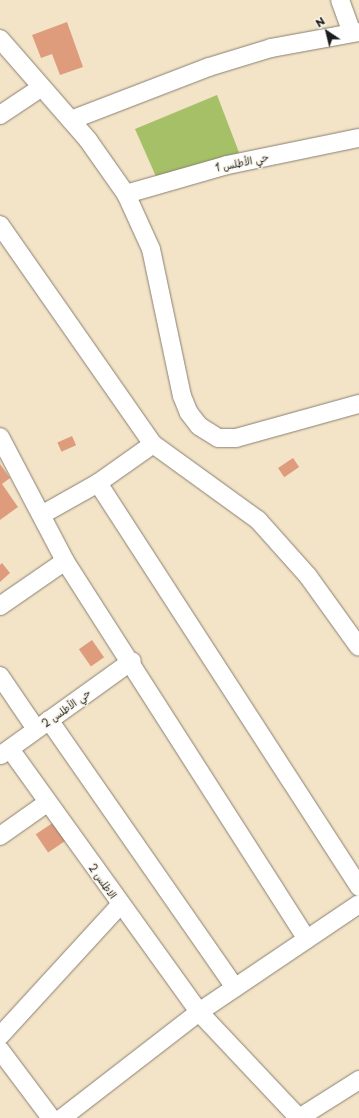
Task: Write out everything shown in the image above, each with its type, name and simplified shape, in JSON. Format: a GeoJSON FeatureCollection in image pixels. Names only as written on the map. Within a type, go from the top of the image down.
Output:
{"type":"FeatureCollection","features":[{"type":"Feature","properties":{"kind":"street"},"geometry":{"type":"LineString","coordinates":[[71,120],[257,52],[355,33],[340,0]]}},
{"type":"Feature","properties":{"kind":"street"},"geometry":{"type":"LineString","coordinates":[[0,39],[71,120],[126,194],[151,249],[182,396],[188,413],[199,426],[218,438],[236,438],[359,404]]}},
{"type":"Feature","properties":{"kind":"street"},"geometry":{"type":"LineString","coordinates":[[0,115],[42,87]]}},
{"type":"Feature","properties":{"kind":"street","name":"حي الأطلس 1"},"geometry":{"type":"LineString","coordinates":[[126,194],[227,165],[359,138]]}},
{"type":"Feature","properties":{"kind":"street"},"geometry":{"type":"LineString","coordinates":[[0,225],[153,444],[258,520],[308,576],[359,647]]}},
{"type":"Feature","properties":{"kind":"street"},"geometry":{"type":"LineString","coordinates":[[0,437],[43,514],[66,561],[132,661],[307,939]]}},
{"type":"Feature","properties":{"kind":"street"},"geometry":{"type":"LineString","coordinates":[[43,514],[98,483],[153,444]]}},
{"type":"Feature","properties":{"kind":"street"},"geometry":{"type":"LineString","coordinates":[[98,483],[359,887]]}},
{"type":"Feature","properties":{"kind":"street"},"geometry":{"type":"LineString","coordinates":[[0,606],[66,561]]}},
{"type":"Feature","properties":{"kind":"street","name":"حي الأطلس 2"},"geometry":{"type":"LineString","coordinates":[[5,752],[132,661]]}},
{"type":"Feature","properties":{"kind":"street"},"geometry":{"type":"LineString","coordinates":[[0,676],[43,725],[235,988]]}},
{"type":"Feature","properties":{"kind":"street","name":"الاطلس 2"},"geometry":{"type":"LineString","coordinates":[[5,752],[47,803],[199,1012],[299,1118]]}},
{"type":"Feature","properties":{"kind":"street"},"geometry":{"type":"LineString","coordinates":[[0,836],[47,803]]}},
{"type":"Feature","properties":{"kind":"street"},"geometry":{"type":"LineString","coordinates":[[62,1118],[199,1012],[359,904]]}},
{"type":"Feature","properties":{"kind":"street"},"geometry":{"type":"LineString","coordinates":[[0,1036],[120,905]]}},
{"type":"Feature","properties":{"kind":"street"},"geometry":{"type":"LineString","coordinates":[[0,1050],[51,1118]]}},
{"type":"Feature","properties":{"kind":"street"},"geometry":{"type":"LineString","coordinates":[[299,1118],[359,1080]]}},
{"type":"Feature","properties":{"kind":"green space"},"geometry":{"type":"Polygon","coordinates":[[[217,95],[240,155],[158,181],[135,129],[217,95]]]}},
{"type":"Feature","properties":{"kind":"building"},"geometry":{"type":"Polygon","coordinates":[[[67,22],[83,67],[60,75],[52,54],[41,58],[32,35],[67,22]]]}},
{"type":"Feature","properties":{"kind":"building"},"geometry":{"type":"Polygon","coordinates":[[[72,436],[76,445],[61,452],[57,443],[72,436]]]}},
{"type":"Feature","properties":{"kind":"building"},"geometry":{"type":"Polygon","coordinates":[[[293,458],[299,467],[284,477],[278,468],[293,458]]]}},
{"type":"Feature","properties":{"kind":"building"},"geometry":{"type":"Polygon","coordinates":[[[0,464],[10,478],[2,484],[18,507],[0,520],[0,464]]]}},
{"type":"Feature","properties":{"kind":"building"},"geometry":{"type":"Polygon","coordinates":[[[2,563],[10,573],[0,582],[0,565],[2,563]]]}},
{"type":"Feature","properties":{"kind":"building"},"geometry":{"type":"Polygon","coordinates":[[[92,640],[104,657],[91,666],[79,649],[92,640]]]}},
{"type":"Feature","properties":{"kind":"building"},"geometry":{"type":"Polygon","coordinates":[[[54,822],[66,840],[48,853],[36,834],[54,822]]]}}]}
